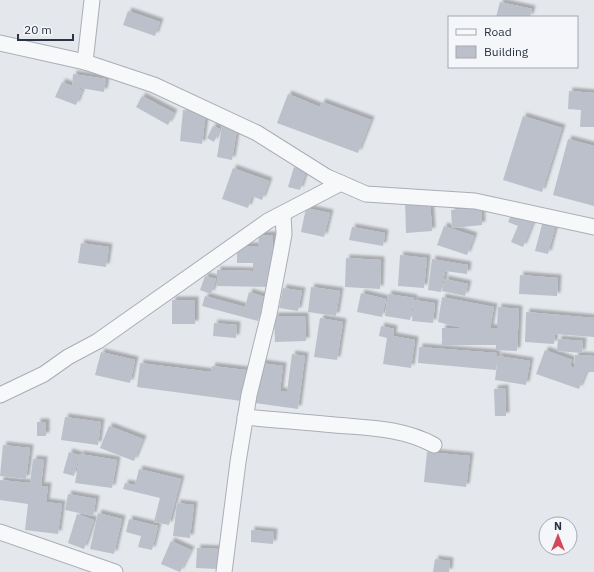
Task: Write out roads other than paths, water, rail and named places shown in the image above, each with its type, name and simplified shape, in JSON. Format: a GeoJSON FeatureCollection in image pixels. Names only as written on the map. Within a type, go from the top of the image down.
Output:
{"type":"FeatureCollection","features":[{"type":"Feature","properties":{"kind":"street"},"geometry":{"type":"LineString","coordinates":[[85,62],[92,0]]}},
{"type":"Feature","properties":{"kind":"street"},"geometry":{"type":"LineString","coordinates":[[0,43],[85,62],[154,85],[257,133],[327,177],[366,194],[475,201],[594,227]]}},
{"type":"Feature","properties":{"kind":"street"},"geometry":{"type":"LineString","coordinates":[[0,395],[44,374],[68,357],[98,341],[161,298],[230,246],[283,214],[341,183]]}},
{"type":"Feature","properties":{"kind":"street"},"geometry":{"type":"LineString","coordinates":[[224,572],[245,417],[269,314],[281,251],[284,234],[283,214]]}},
{"type":"Feature","properties":{"kind":"street"},"geometry":{"type":"LineString","coordinates":[[245,417],[379,428],[404,432],[434,445]]}},
{"type":"Feature","properties":{"kind":"street"},"geometry":{"type":"LineString","coordinates":[[0,532],[115,572]]}}]}
